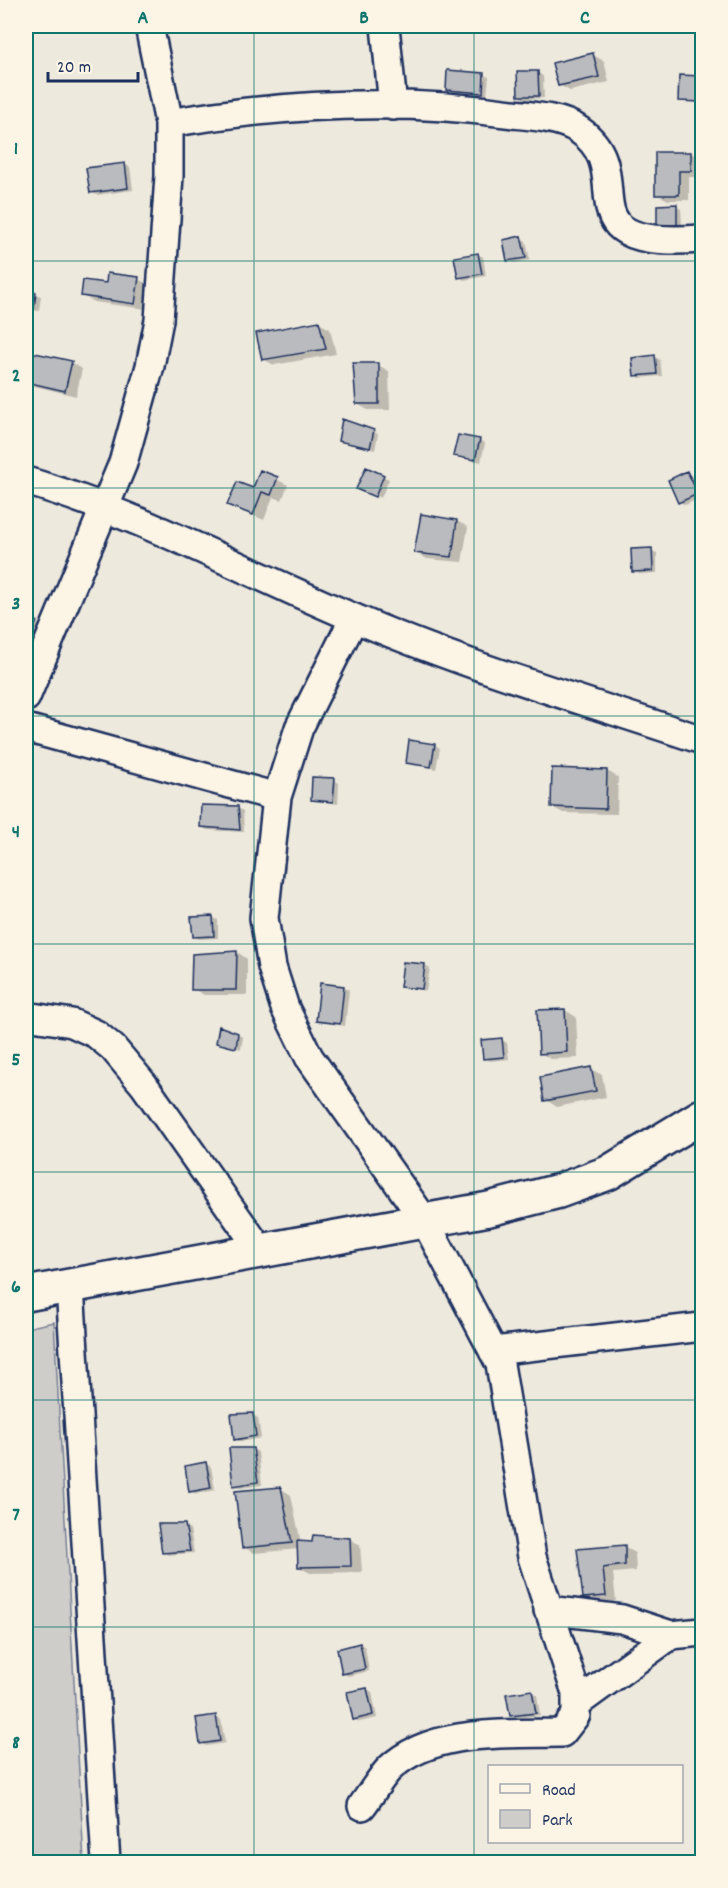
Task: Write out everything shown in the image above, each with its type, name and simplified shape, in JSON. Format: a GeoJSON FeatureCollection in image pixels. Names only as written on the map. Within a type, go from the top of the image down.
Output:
{"type":"FeatureCollection","features":[{"type":"Feature","properties":{"kind":"street"},"geometry":{"type":"LineString","coordinates":[[26,698],[123,463],[150,366],[159,320],[169,176],[169,123],[149,26]]}},
{"type":"Feature","properties":{"kind":"street"},"geometry":{"type":"LineString","coordinates":[[385,26],[393,106]]}},
{"type":"Feature","properties":{"kind":"street"},"geometry":{"type":"LineString","coordinates":[[169,123],[227,113],[393,106],[470,108],[542,117],[578,129],[597,147],[605,169],[608,207],[622,231],[639,237],[678,241],[702,240]]}},
{"type":"Feature","properties":{"kind":"street"},"geometry":{"type":"LineString","coordinates":[[26,481],[105,507],[354,618],[457,657],[702,740]]}},
{"type":"Feature","properties":{"kind":"street"},"geometry":{"type":"LineString","coordinates":[[354,618],[299,728],[277,797],[264,918],[272,967],[285,1008],[309,1057],[425,1221],[500,1364],[532,1557],[576,1693],[576,1715],[562,1733],[478,1734],[424,1747],[390,1768],[362,1806]]}},
{"type":"Feature","properties":{"kind":"street"},"geometry":{"type":"LineString","coordinates":[[26,728],[277,797]]}},
{"type":"Feature","properties":{"kind":"street"},"geometry":{"type":"LineString","coordinates":[[26,1016],[72,1023],[96,1034],[113,1048],[144,1085],[260,1250]]}},
{"type":"Feature","properties":{"kind":"street"},"geometry":{"type":"LineString","coordinates":[[26,1294],[489,1209],[559,1191],[608,1173],[702,1116]]}},
{"type":"Feature","properties":{"kind":"street"},"geometry":{"type":"LineString","coordinates":[[70,1287],[106,1863]]}},
{"type":"Feature","properties":{"kind":"street"},"geometry":{"type":"LineString","coordinates":[[493,1351],[702,1327]]}},
{"type":"Feature","properties":{"kind":"street"},"geometry":{"type":"LineString","coordinates":[[548,1610],[622,1619],[671,1635],[702,1632]]}},
{"type":"Feature","properties":{"kind":"street"},"geometry":{"type":"LineString","coordinates":[[576,1704],[671,1635]]}},
{"type":"Feature","properties":{"kind":"green space"},"geometry":{"type":"Polygon","coordinates":[[[54,1322],[84,1862],[26,1862],[26,1328],[54,1322]]]}},
{"type":"Feature","properties":{"kind":"building"},"geometry":{"type":"Polygon","coordinates":[[[593,53],[599,77],[558,86],[552,63],[593,53]]]}},
{"type":"Feature","properties":{"kind":"building"},"geometry":{"type":"Polygon","coordinates":[[[447,70],[484,73],[483,93],[446,90],[447,70]]]}},
{"type":"Feature","properties":{"kind":"building"},"geometry":{"type":"Polygon","coordinates":[[[517,71],[538,71],[539,96],[518,96],[517,71]]]}},
{"type":"Feature","properties":{"kind":"building"},"geometry":{"type":"Polygon","coordinates":[[[679,75],[702,76],[702,102],[678,101],[679,75]]]}},
{"type":"Feature","properties":{"kind":"building"},"geometry":{"type":"Polygon","coordinates":[[[655,152],[691,152],[691,171],[679,171],[679,195],[655,195],[655,152]]]}},
{"type":"Feature","properties":{"kind":"building"},"geometry":{"type":"Polygon","coordinates":[[[125,163],[128,188],[90,193],[86,168],[125,163]]]}},
{"type":"Feature","properties":{"kind":"building"},"geometry":{"type":"Polygon","coordinates":[[[677,204],[677,225],[657,225],[657,205],[677,204]]]}},
{"type":"Feature","properties":{"kind":"building"},"geometry":{"type":"Polygon","coordinates":[[[521,236],[526,258],[507,261],[503,240],[521,236]]]}},
{"type":"Feature","properties":{"kind":"building"},"geometry":{"type":"Polygon","coordinates":[[[478,253],[482,274],[458,278],[454,257],[478,253]]]}},
{"type":"Feature","properties":{"kind":"building"},"geometry":{"type":"Polygon","coordinates":[[[107,273],[139,277],[135,304],[81,296],[83,280],[106,283],[107,273]]]}},
{"type":"Feature","properties":{"kind":"building"},"geometry":{"type":"Polygon","coordinates":[[[26,290],[36,292],[34,309],[26,308],[26,290]]]}},
{"type":"Feature","properties":{"kind":"building"},"geometry":{"type":"Polygon","coordinates":[[[319,321],[326,349],[262,360],[256,333],[319,321]]]}},
{"type":"Feature","properties":{"kind":"building"},"geometry":{"type":"Polygon","coordinates":[[[26,351],[72,361],[65,391],[26,382],[26,351]]]}},
{"type":"Feature","properties":{"kind":"building"},"geometry":{"type":"Polygon","coordinates":[[[655,355],[657,374],[634,376],[632,358],[655,355]]]}},
{"type":"Feature","properties":{"kind":"building"},"geometry":{"type":"Polygon","coordinates":[[[353,363],[379,363],[379,404],[356,404],[353,363]]]}},
{"type":"Feature","properties":{"kind":"building"},"geometry":{"type":"Polygon","coordinates":[[[342,419],[374,430],[370,448],[338,441],[342,419]]]}},
{"type":"Feature","properties":{"kind":"building"},"geometry":{"type":"Polygon","coordinates":[[[458,435],[480,439],[475,460],[453,456],[458,435]]]}},
{"type":"Feature","properties":{"kind":"building"},"geometry":{"type":"Polygon","coordinates":[[[366,467],[384,475],[375,497],[356,489],[366,467]]]}},
{"type":"Feature","properties":{"kind":"building"},"geometry":{"type":"Polygon","coordinates":[[[260,470],[278,477],[271,495],[262,492],[253,515],[227,505],[237,482],[253,488],[260,470]]]}},
{"type":"Feature","properties":{"kind":"building"},"geometry":{"type":"Polygon","coordinates":[[[687,471],[698,494],[678,503],[668,480],[687,471]]]}},
{"type":"Feature","properties":{"kind":"building"},"geometry":{"type":"Polygon","coordinates":[[[421,514],[457,520],[452,557],[414,553],[421,514]]]}},
{"type":"Feature","properties":{"kind":"building"},"geometry":{"type":"Polygon","coordinates":[[[652,548],[653,571],[632,572],[631,549],[652,548]]]}},
{"type":"Feature","properties":{"kind":"building"},"geometry":{"type":"Polygon","coordinates":[[[26,616],[37,621],[28,641],[26,640],[26,616]]]}},
{"type":"Feature","properties":{"kind":"building"},"geometry":{"type":"Polygon","coordinates":[[[409,740],[435,744],[431,767],[406,763],[409,740]]]}},
{"type":"Feature","properties":{"kind":"building"},"geometry":{"type":"Polygon","coordinates":[[[552,768],[607,770],[606,809],[551,807],[552,768]]]}},
{"type":"Feature","properties":{"kind":"building"},"geometry":{"type":"Polygon","coordinates":[[[312,777],[335,778],[333,802],[311,800],[312,777]]]}},
{"type":"Feature","properties":{"kind":"building"},"geometry":{"type":"Polygon","coordinates":[[[201,805],[238,806],[240,830],[200,827],[201,805]]]}},
{"type":"Feature","properties":{"kind":"building"},"geometry":{"type":"Polygon","coordinates":[[[213,916],[214,936],[193,937],[191,917],[213,916]]]}},
{"type":"Feature","properties":{"kind":"building"},"geometry":{"type":"Polygon","coordinates":[[[237,951],[236,990],[191,990],[192,954],[237,951]]]}},
{"type":"Feature","properties":{"kind":"building"},"geometry":{"type":"Polygon","coordinates":[[[403,962],[425,964],[422,989],[400,987],[403,962]]]}},
{"type":"Feature","properties":{"kind":"building"},"geometry":{"type":"Polygon","coordinates":[[[320,983],[344,986],[340,1024],[316,1021],[320,983]]]}},
{"type":"Feature","properties":{"kind":"building"},"geometry":{"type":"Polygon","coordinates":[[[565,1009],[567,1052],[539,1054],[537,1010],[565,1009]]]}},
{"type":"Feature","properties":{"kind":"building"},"geometry":{"type":"Polygon","coordinates":[[[219,1026],[238,1033],[236,1048],[216,1043],[219,1026]]]}},
{"type":"Feature","properties":{"kind":"building"},"geometry":{"type":"Polygon","coordinates":[[[502,1038],[504,1057],[483,1059],[481,1040],[502,1038]]]}},
{"type":"Feature","properties":{"kind":"building"},"geometry":{"type":"Polygon","coordinates":[[[591,1067],[596,1091],[544,1101],[540,1077],[591,1067]]]}},
{"type":"Feature","properties":{"kind":"building"},"geometry":{"type":"Polygon","coordinates":[[[253,1413],[256,1436],[234,1440],[231,1414],[253,1413]]]}},
{"type":"Feature","properties":{"kind":"building"},"geometry":{"type":"Polygon","coordinates":[[[229,1448],[253,1448],[258,1482],[233,1486],[229,1448]]]}},
{"type":"Feature","properties":{"kind":"building"},"geometry":{"type":"Polygon","coordinates":[[[206,1462],[211,1488],[189,1492],[185,1466],[206,1462]]]}},
{"type":"Feature","properties":{"kind":"building"},"geometry":{"type":"Polygon","coordinates":[[[281,1487],[292,1543],[242,1548],[235,1491],[281,1487]]]}},
{"type":"Feature","properties":{"kind":"building"},"geometry":{"type":"Polygon","coordinates":[[[158,1524],[185,1524],[190,1551],[162,1553],[158,1524]]]}},
{"type":"Feature","properties":{"kind":"building"},"geometry":{"type":"Polygon","coordinates":[[[313,1535],[350,1538],[351,1566],[298,1567],[297,1541],[312,1542],[313,1535]]]}},
{"type":"Feature","properties":{"kind":"building"},"geometry":{"type":"Polygon","coordinates":[[[625,1545],[625,1565],[603,1568],[606,1596],[583,1598],[577,1549],[625,1545]]]}},
{"type":"Feature","properties":{"kind":"building"},"geometry":{"type":"Polygon","coordinates":[[[360,1643],[365,1669],[342,1674],[337,1649],[360,1643]]]}},
{"type":"Feature","properties":{"kind":"building"},"geometry":{"type":"Polygon","coordinates":[[[367,1688],[373,1715],[353,1720],[347,1692],[367,1688]]]}},
{"type":"Feature","properties":{"kind":"building"},"geometry":{"type":"Polygon","coordinates":[[[532,1690],[536,1713],[510,1716],[506,1694],[532,1690]]]}},
{"type":"Feature","properties":{"kind":"building"},"geometry":{"type":"Polygon","coordinates":[[[216,1715],[220,1741],[200,1744],[196,1718],[216,1715]]]}}]}
